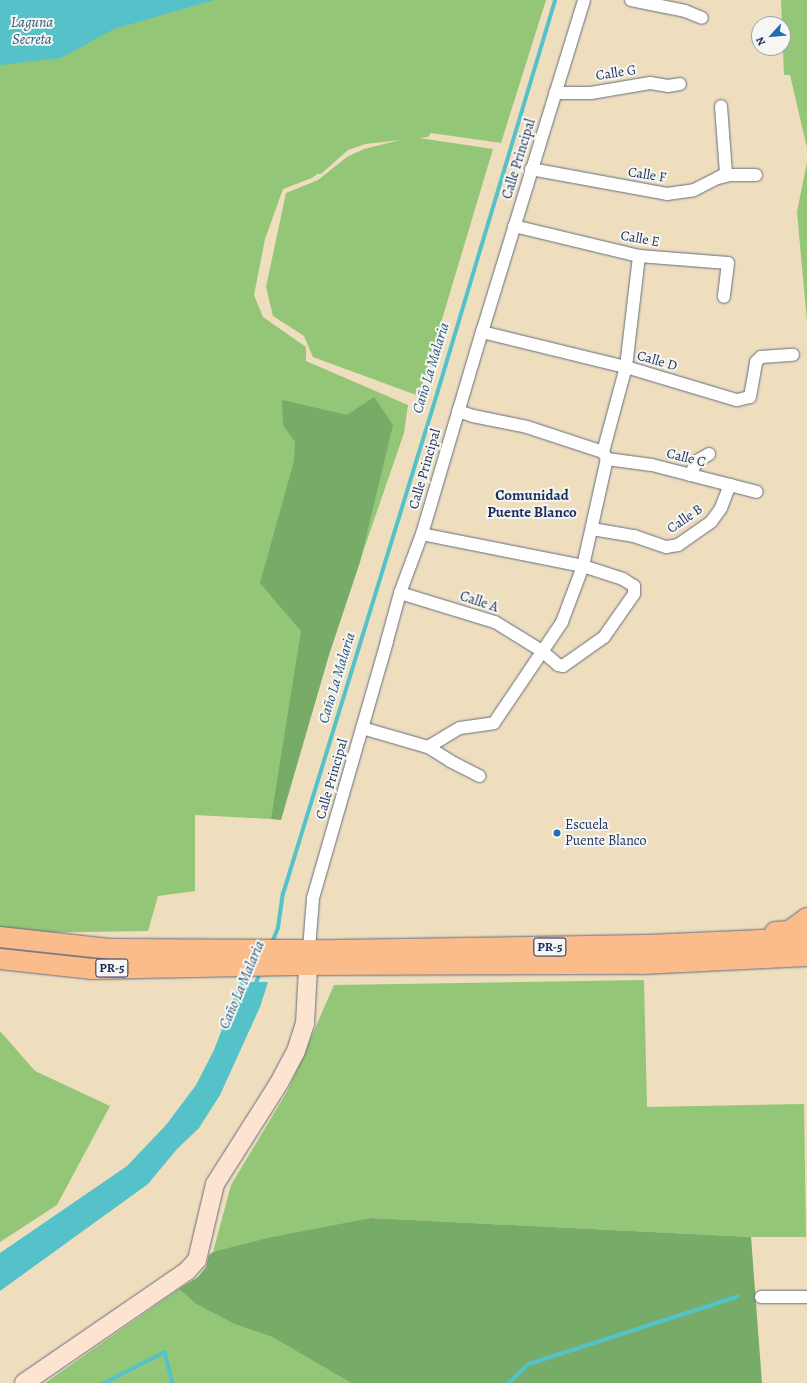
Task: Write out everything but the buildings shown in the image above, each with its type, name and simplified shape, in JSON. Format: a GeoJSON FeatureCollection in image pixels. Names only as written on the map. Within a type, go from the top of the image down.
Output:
{"type":"FeatureCollection","features":[{"type":"Feature","properties":{"kind":"main road"},"geometry":{"type":"LineString","coordinates":[[759,940],[768,933],[789,931],[807,918]]}},
{"type":"Feature","properties":{"kind":"main road","name":"PR-5"},"geometry":{"type":"LineString","coordinates":[[0,937],[111,949],[225,958]]}},
{"type":"Feature","properties":{"kind":"main road","name":"PR-5"},"geometry":{"type":"LineString","coordinates":[[302,957],[337,950],[648,945],[807,938]]}},
{"type":"Feature","properties":{"kind":"main road","name":"PR-5"},"geometry":{"type":"LineString","coordinates":[[0,959],[92,969],[225,958],[302,957],[642,964],[807,956]]}},
{"type":"Feature","properties":{"kind":"street","name":"Calle Principal"},"geometry":{"type":"LineString","coordinates":[[302,957],[313,898],[400,594],[422,534],[531,169],[584,0]]}},
{"type":"Feature","properties":{"kind":"street"},"geometry":{"type":"LineString","coordinates":[[631,0],[685,11],[702,18]]}},
{"type":"Feature","properties":{"kind":"street","name":"Calle G"},"geometry":{"type":"LineString","coordinates":[[555,93],[591,93],[650,83],[668,86],[680,84]]}},
{"type":"Feature","properties":{"kind":"street"},"geometry":{"type":"LineString","coordinates":[[718,178],[726,173],[721,106]]}},
{"type":"Feature","properties":{"kind":"street","name":"Calle F"},"geometry":{"type":"LineString","coordinates":[[531,169],[667,194],[694,190],[718,178],[730,175],[756,175]]}},
{"type":"Feature","properties":{"kind":"street","name":"Calle E"},"geometry":{"type":"LineString","coordinates":[[514,226],[639,256],[728,263],[724,297]]}},
{"type":"Feature","properties":{"kind":"street"},"geometry":{"type":"LineString","coordinates":[[428,747],[460,728],[494,723],[562,622],[583,566],[592,529],[605,455],[626,368],[639,256]]}},
{"type":"Feature","properties":{"kind":"street","name":"Calle D"},"geometry":{"type":"LineString","coordinates":[[482,332],[626,368],[737,400],[750,397],[756,362],[761,358],[794,355]]}},
{"type":"Feature","properties":{"kind":"street","name":"Calle C"},"geometry":{"type":"LineString","coordinates":[[458,411],[473,416],[527,427],[605,455],[757,492]]}},
{"type":"Feature","properties":{"kind":"street"},"geometry":{"type":"LineString","coordinates":[[690,475],[697,461],[709,454]]}},
{"type":"Feature","properties":{"kind":"street","name":"Calle B"},"geometry":{"type":"LineString","coordinates":[[592,529],[634,536],[666,547],[678,545],[711,522],[721,508],[730,485]]}},
{"type":"Feature","properties":{"kind":"street"},"geometry":{"type":"LineString","coordinates":[[422,534],[583,566]]}},
{"type":"Feature","properties":{"kind":"street","name":"Calle A"},"geometry":{"type":"LineString","coordinates":[[400,594],[495,622],[542,651],[558,665],[562,666],[604,638],[634,594],[634,586],[623,579],[583,566]]}},
{"type":"Feature","properties":{"kind":"street"},"geometry":{"type":"LineString","coordinates":[[362,728],[428,747],[440,756],[479,776]]}},
{"type":"Feature","properties":{"kind":"street"},"geometry":{"type":"LineString","coordinates":[[24,1383],[187,1271],[197,1260],[215,1184],[279,1084],[296,1051],[305,1024],[302,957]]}},
{"type":"Feature","properties":{"kind":"street"},"geometry":{"type":"LineString","coordinates":[[761,1297],[807,1297]]}},
{"type":"Feature","properties":{"kind":"green space"},"geometry":{"type":"Polygon","coordinates":[[[0,0],[546,0],[501,143],[431,133],[428,137],[419,138],[493,149],[419,396],[313,357],[304,336],[273,316],[266,287],[286,193],[318,180],[347,157],[364,149],[400,140],[366,144],[348,150],[321,174],[317,174],[312,178],[283,189],[265,239],[254,295],[263,317],[306,347],[306,361],[408,405],[404,433],[271,819],[195,815],[195,891],[158,896],[148,931],[20,933],[0,929],[0,0]]]}},
{"type":"Feature","properties":{"kind":"green space"},"geometry":{"type":"Polygon","coordinates":[[[781,0],[807,0],[807,148],[790,75],[784,75],[783,56],[791,56],[791,16],[782,16],[781,0]]]}},
{"type":"Feature","properties":{"kind":"green space"},"geometry":{"type":"Polygon","coordinates":[[[807,162],[807,321],[797,212],[807,162]]]}},
{"type":"Feature","properties":{"kind":"green space"},"geometry":{"type":"Polygon","coordinates":[[[374,397],[393,425],[360,562],[329,655],[281,820],[271,819],[301,631],[260,583],[294,461],[295,442],[283,425],[282,400],[347,415],[374,397]]]}},
{"type":"Feature","properties":{"kind":"green space"},"geometry":{"type":"Polygon","coordinates":[[[644,980],[647,1107],[804,1104],[806,1237],[751,1237],[371,1218],[213,1252],[231,1185],[288,1090],[334,985],[644,980]]]}},
{"type":"Feature","properties":{"kind":"green space"},"geometry":{"type":"Polygon","coordinates":[[[0,1031],[35,1071],[110,1106],[57,1205],[0,1242],[0,1031]]]}},
{"type":"Feature","properties":{"kind":"green space"},"geometry":{"type":"Polygon","coordinates":[[[371,1218],[751,1237],[762,1383],[351,1383],[272,1337],[234,1324],[196,1304],[179,1289],[198,1277],[206,1267],[209,1255],[213,1252],[268,1238],[371,1218]]]}},
{"type":"Feature","properties":{"kind":"green space"},"geometry":{"type":"Polygon","coordinates":[[[179,1289],[196,1304],[234,1324],[272,1337],[351,1383],[45,1383],[179,1289]]]}},
{"type":"Feature","properties":{"kind":"water","name":"Laguna Secreta"},"geometry":{"type":"Polygon","coordinates":[[[0,0],[214,0],[114,29],[61,58],[0,65],[0,0]]]}},
{"type":"Feature","properties":{"kind":"water"},"geometry":{"type":"Polygon","coordinates":[[[240,982],[268,982],[260,1007],[220,1095],[199,1128],[177,1149],[148,1184],[0,1291],[0,1253],[127,1166],[166,1125],[196,1085],[214,1050],[240,982]]]}},
{"type":"Feature","properties":{"kind":"waterway","name":"Caño La Malaria"},"geometry":{"type":"LineString","coordinates":[[272,943],[278,928],[283,894],[437,394],[555,0]]}},
{"type":"Feature","properties":{"kind":"waterway","name":"Caño La Malaria"},"geometry":{"type":"LineString","coordinates":[[255,986],[260,973]]}},
{"type":"Feature","properties":{"kind":"waterway"},"geometry":{"type":"LineString","coordinates":[[509,1383],[529,1364],[737,1297]]}},
{"type":"Feature","properties":{"kind":"waterway"},"geometry":{"type":"LineString","coordinates":[[104,1383],[165,1352],[173,1383]]}},
{"type":"Feature","properties":{"kind":"place","name":"Escuela Puente Blanco"},"geometry":{"type":"Point","coordinates":[557,833]}},
{"type":"Feature","properties":{"kind":"district","name":"Comunidad Puente Blanco"},"geometry":{"type":"Point","coordinates":[532,504]}}]}
